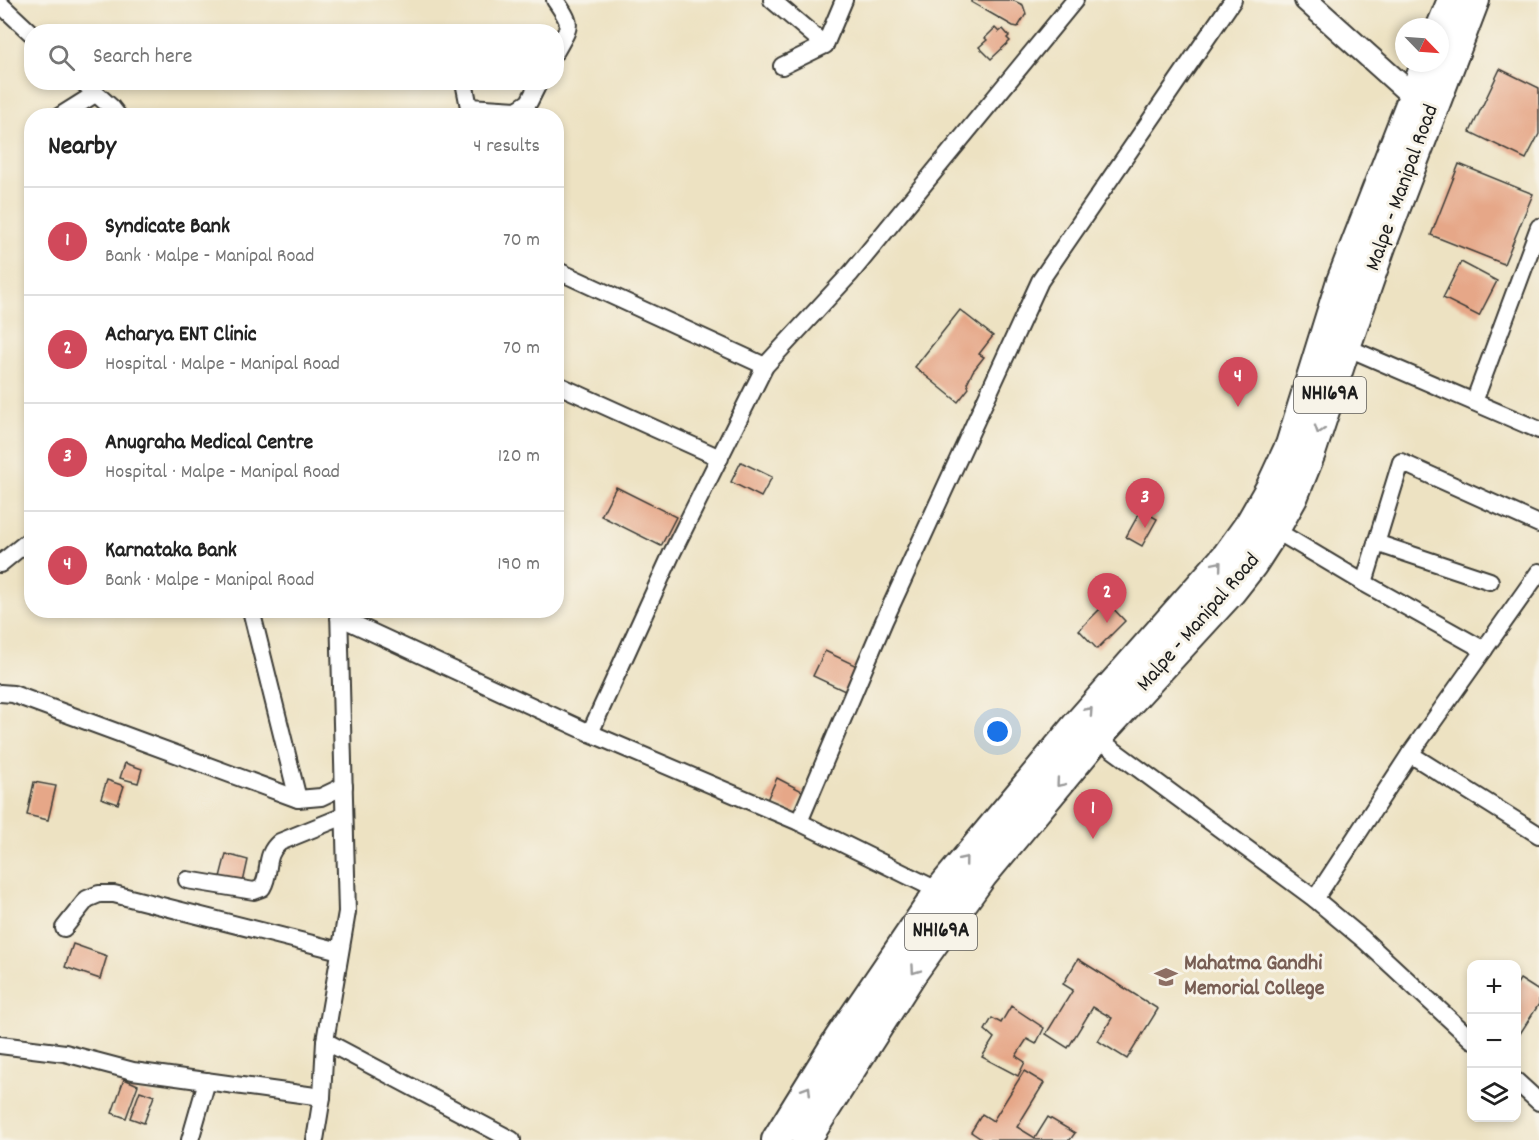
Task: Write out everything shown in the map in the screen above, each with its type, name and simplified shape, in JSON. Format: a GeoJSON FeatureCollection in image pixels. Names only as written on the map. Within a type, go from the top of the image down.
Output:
{"type":"FeatureCollection","features":[{"type":"Feature","properties":{"kind":"highway"},"geometry":{"type":"LineString","coordinates":[[1445,18],[1452,0]]}},
{"type":"Feature","properties":{"kind":"highway","name":"Malpe - Manipal Road"},"geometry":{"type":"LineString","coordinates":[[806,1140],[877,1027],[942,930],[983,875],[1097,738],[1231,592],[1275,530],[1293,498],[1311,453],[1346,347],[1353,286],[1382,244],[1475,0]]}},
{"type":"Feature","properties":{"kind":"highway","name":"Malpe - Manipal Road"},"geometry":{"type":"LineString","coordinates":[[776,1140],[839,1038],[939,891],[1056,748],[1227,555],[1250,523],[1270,488],[1290,445],[1353,286],[1422,72]]}},
{"type":"Feature","properties":{"kind":"street"},"geometry":{"type":"LineString","coordinates":[[555,0],[568,18],[569,24],[564,36]]}},
{"type":"Feature","properties":{"kind":"street"},"geometry":{"type":"LineString","coordinates":[[772,0],[825,45]]}},
{"type":"Feature","properties":{"kind":"street"},"geometry":{"type":"LineString","coordinates":[[782,66],[825,45],[844,0]]}},
{"type":"Feature","properties":{"kind":"street"},"geometry":{"type":"LineString","coordinates":[[590,733],[672,553],[765,366],[851,273],[1074,0]]}},
{"type":"Feature","properties":{"kind":"street"},"geometry":{"type":"LineString","coordinates":[[799,822],[884,621],[1040,281],[1233,0]]}},
{"type":"Feature","properties":{"kind":"street"},"geometry":{"type":"LineString","coordinates":[[1306,0],[1413,96]]}},
{"type":"Feature","properties":{"kind":"street"},"geometry":{"type":"LineString","coordinates":[[0,4],[24,26]]}},
{"type":"Feature","properties":{"kind":"street"},"geometry":{"type":"LineString","coordinates":[[68,108],[87,90]]}},
{"type":"Feature","properties":{"kind":"street"},"geometry":{"type":"LineString","coordinates":[[91,90],[112,108]]}},
{"type":"Feature","properties":{"kind":"street"},"geometry":{"type":"LineString","coordinates":[[465,90],[468,108]]}},
{"type":"Feature","properties":{"kind":"street"},"geometry":{"type":"LineString","coordinates":[[520,108],[529,102],[535,90]]}},
{"type":"Feature","properties":{"kind":"street"},"geometry":{"type":"LineString","coordinates":[[1474,402],[1539,227]]}},
{"type":"Feature","properties":{"kind":"street"},"geometry":{"type":"LineString","coordinates":[[564,274],[765,366]]}},
{"type":"Feature","properties":{"kind":"street"},"geometry":{"type":"LineString","coordinates":[[1346,347],[1539,430]]}},
{"type":"Feature","properties":{"kind":"street"},"geometry":{"type":"LineString","coordinates":[[564,388],[720,458]]}},
{"type":"Feature","properties":{"kind":"street"},"geometry":{"type":"LineString","coordinates":[[1364,583],[1401,462],[1539,524]]}},
{"type":"Feature","properties":{"kind":"street"},"geometry":{"type":"LineString","coordinates":[[1275,530],[1484,650]]}},
{"type":"Feature","properties":{"kind":"street"},"geometry":{"type":"LineString","coordinates":[[1376,543],[1490,581]]}},
{"type":"Feature","properties":{"kind":"street"},"geometry":{"type":"LineString","coordinates":[[0,564],[24,544]]}},
{"type":"Feature","properties":{"kind":"street"},"geometry":{"type":"LineString","coordinates":[[1315,898],[1410,754],[1539,572]]}},
{"type":"Feature","properties":{"kind":"street"},"geometry":{"type":"LineString","coordinates":[[253,618],[298,799]]}},
{"type":"Feature","properties":{"kind":"street"},"geometry":{"type":"LineString","coordinates":[[315,1140],[322,1097],[325,1041],[347,912],[339,618]]}},
{"type":"Feature","properties":{"kind":"street"},"geometry":{"type":"LineString","coordinates":[[347,618],[590,733],[799,822],[939,891]]}},
{"type":"Feature","properties":{"kind":"street"},"geometry":{"type":"LineString","coordinates":[[0,693],[12,694],[298,799],[321,797],[344,786]]}},
{"type":"Feature","properties":{"kind":"street"},"geometry":{"type":"LineString","coordinates":[[1097,738],[1315,898],[1467,1035]]}},
{"type":"Feature","properties":{"kind":"street"},"geometry":{"type":"LineString","coordinates":[[1410,754],[1539,835]]}},
{"type":"Feature","properties":{"kind":"street"},"geometry":{"type":"LineString","coordinates":[[187,880],[254,891],[262,888],[267,881],[269,856],[273,848],[280,842],[345,816]]}},
{"type":"Feature","properties":{"kind":"street"},"geometry":{"type":"LineString","coordinates":[[64,928],[87,899],[99,894],[114,894],[340,951]]}},
{"type":"Feature","properties":{"kind":"street"},"geometry":{"type":"LineString","coordinates":[[325,1041],[512,1140]]}},
{"type":"Feature","properties":{"kind":"street"},"geometry":{"type":"LineString","coordinates":[[0,1045],[64,1053],[133,1071],[322,1097]]}},
{"type":"Feature","properties":{"kind":"street"},"geometry":{"type":"LineString","coordinates":[[189,1140],[207,1081]]}},
{"type":"Feature","properties":{"kind":"street"},"geometry":{"type":"LineString","coordinates":[[1521,1086],[1539,1102]]}},
{"type":"Feature","properties":{"kind":"building"},"geometry":{"type":"Polygon","coordinates":[[[971,0],[1012,0],[1023,5],[1026,14],[1018,27],[1013,26],[971,0]]]}},
{"type":"Feature","properties":{"kind":"building"},"geometry":{"type":"Polygon","coordinates":[[[995,28],[999,32],[1003,29],[1010,41],[991,59],[979,47],[995,28]]]}},
{"type":"Feature","properties":{"kind":"building"},"geometry":{"type":"Polygon","coordinates":[[[1500,69],[1539,88],[1539,134],[1526,159],[1470,132],[1500,69]]]}},
{"type":"Feature","properties":{"kind":"building"},"geometry":{"type":"Polygon","coordinates":[[[1459,164],[1533,194],[1504,264],[1431,235],[1459,164]]]}},
{"type":"Feature","properties":{"kind":"building"},"geometry":{"type":"Polygon","coordinates":[[[1461,262],[1497,281],[1479,316],[1443,298],[1461,262]]]}},
{"type":"Feature","properties":{"kind":"building"},"geometry":{"type":"Polygon","coordinates":[[[960,310],[993,336],[979,354],[984,357],[967,383],[969,388],[958,402],[915,367],[960,310]]]}},
{"type":"Feature","properties":{"kind":"building"},"geometry":{"type":"Polygon","coordinates":[[[741,462],[772,477],[761,497],[731,482],[741,462]]]}},
{"type":"Feature","properties":{"kind":"building"},"geometry":{"type":"Polygon","coordinates":[[[616,487],[676,517],[661,546],[601,516],[616,487]]]}},
{"type":"Feature","properties":{"kind":"building"},"geometry":{"type":"Polygon","coordinates":[[[1141,510],[1157,519],[1142,546],[1126,537],[1141,510]]]}},
{"type":"Feature","properties":{"kind":"building"},"geometry":{"type":"Polygon","coordinates":[[[1107,602],[1125,621],[1097,649],[1079,630],[1107,602]]]}},
{"type":"Feature","properties":{"kind":"building"},"geometry":{"type":"Polygon","coordinates":[[[825,651],[859,667],[847,692],[813,676],[825,651]]]}},
{"type":"Feature","properties":{"kind":"building"},"geometry":{"type":"Polygon","coordinates":[[[125,763],[142,769],[138,783],[120,778],[125,763]]]}},
{"type":"Feature","properties":{"kind":"building"},"geometry":{"type":"Polygon","coordinates":[[[777,778],[804,792],[794,813],[767,800],[777,778]]]}},
{"type":"Feature","properties":{"kind":"building"},"geometry":{"type":"Polygon","coordinates":[[[107,780],[124,786],[118,804],[101,798],[107,780]]]}},
{"type":"Feature","properties":{"kind":"building"},"geometry":{"type":"Polygon","coordinates":[[[34,782],[56,786],[48,820],[27,815],[34,782]]]}},
{"type":"Feature","properties":{"kind":"building"},"geometry":{"type":"Polygon","coordinates":[[[226,854],[248,860],[242,887],[219,881],[226,854]]]}},
{"type":"Feature","properties":{"kind":"building"},"geometry":{"type":"Polygon","coordinates":[[[73,944],[107,956],[100,979],[65,967],[73,944]]]}},
{"type":"Feature","properties":{"kind":"building"},"geometry":{"type":"Polygon","coordinates":[[[1078,959],[1158,1009],[1127,1059],[1098,1041],[1112,1018],[1093,1007],[1068,1048],[1046,1034],[1073,990],[1063,984],[1078,959]]]}},
{"type":"Feature","properties":{"kind":"building"},"geometry":{"type":"Polygon","coordinates":[[[1521,980],[1539,991],[1539,1004],[1521,1032],[1521,980]]]}},
{"type":"Feature","properties":{"kind":"building"},"geometry":{"type":"Polygon","coordinates":[[[1011,1006],[1044,1028],[1036,1044],[1027,1039],[1016,1056],[1025,1062],[1018,1076],[982,1057],[994,1038],[985,1030],[992,1018],[1001,1023],[1011,1006]]]}},
{"type":"Feature","properties":{"kind":"building"},"geometry":{"type":"Polygon","coordinates":[[[1024,1071],[1044,1083],[1017,1127],[1035,1138],[1048,1117],[1075,1133],[1070,1140],[983,1140],[971,1132],[982,1114],[993,1121],[1024,1071]]]}},
{"type":"Feature","properties":{"kind":"building"},"geometry":{"type":"Polygon","coordinates":[[[124,1079],[138,1085],[126,1118],[112,1113],[124,1079]]]}},
{"type":"Feature","properties":{"kind":"building"},"geometry":{"type":"Polygon","coordinates":[[[140,1091],[154,1096],[144,1123],[130,1118],[140,1091]]]}},
{"type":"Feature","properties":{"kind":"place","name":"Karnataka Bank"},"geometry":{"type":"Point","coordinates":[1238,407]}},
{"type":"Feature","properties":{"kind":"place","name":"Anugraha Medical Centre"},"geometry":{"type":"Point","coordinates":[1145,528]}},
{"type":"Feature","properties":{"kind":"place","name":"Acharya ENT Clinic"},"geometry":{"type":"Point","coordinates":[1107,623]}},
{"type":"Feature","properties":{"kind":"place","name":"Syndicate Bank"},"geometry":{"type":"Point","coordinates":[1093,839]}},
{"type":"Feature","properties":{"kind":"place","name":"Mahatma Gandhi Memorial College"},"geometry":{"type":"Point","coordinates":[1166,977]}}]}
